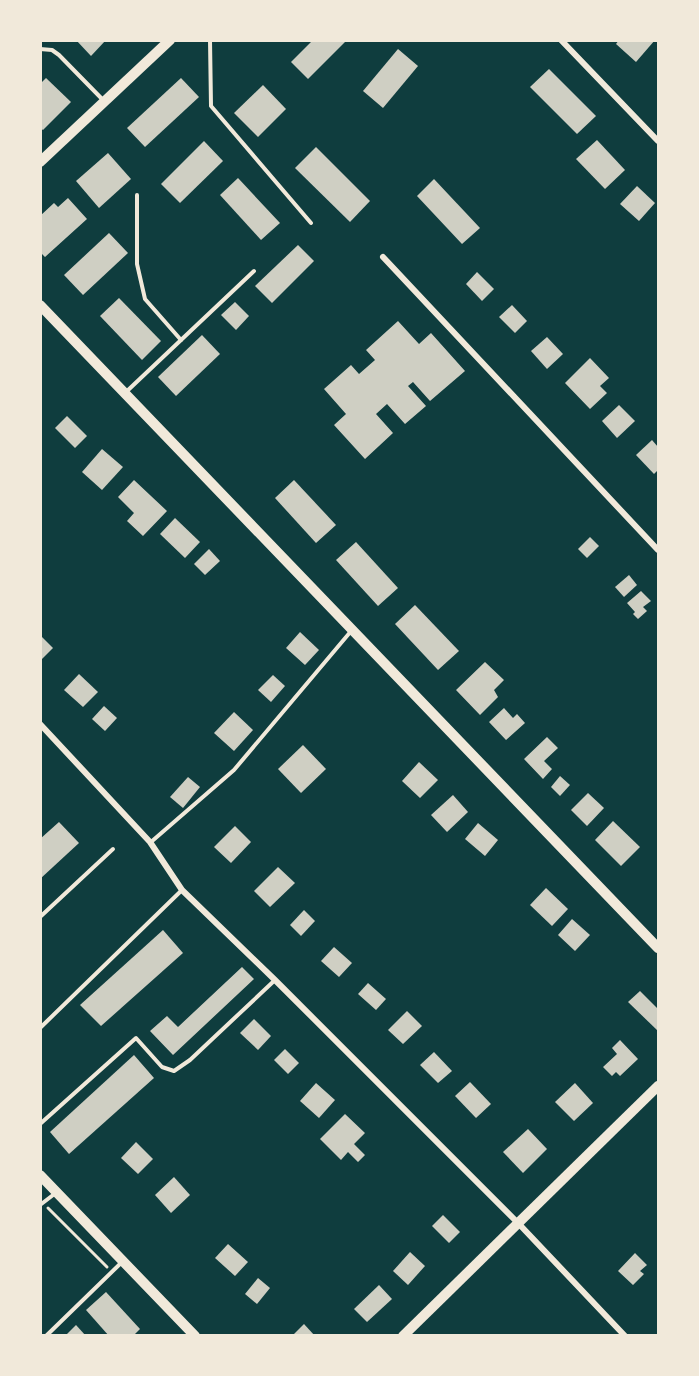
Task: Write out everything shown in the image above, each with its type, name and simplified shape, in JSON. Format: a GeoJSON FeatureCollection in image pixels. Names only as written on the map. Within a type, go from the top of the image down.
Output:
{"type":"FeatureCollection","features":[{"type":"Feature","properties":{"kind":"street"},"geometry":{"type":"LineString","coordinates":[[40,162],[170,40]]}},
{"type":"Feature","properties":{"kind":"street"},"geometry":{"type":"LineString","coordinates":[[561,40],[658,141]]}},
{"type":"Feature","properties":{"kind":"street"},"geometry":{"type":"LineString","coordinates":[[383,257],[658,550]]}},
{"type":"Feature","properties":{"kind":"street"},"geometry":{"type":"LineString","coordinates":[[40,305],[658,948]]}},
{"type":"Feature","properties":{"kind":"street"},"geometry":{"type":"LineString","coordinates":[[40,724],[150,842],[182,890],[276,980],[519,1224],[625,1335]]}},
{"type":"Feature","properties":{"kind":"street"},"geometry":{"type":"LineString","coordinates":[[403,1335],[658,1086]]}},
{"type":"Feature","properties":{"kind":"street"},"geometry":{"type":"LineString","coordinates":[[40,1175],[195,1335]]}},
{"type":"Feature","properties":{"kind":"lane"},"geometry":{"type":"LineString","coordinates":[[210,40],[211,106],[311,223]]}},
{"type":"Feature","properties":{"kind":"lane"},"geometry":{"type":"LineString","coordinates":[[40,50],[52,50],[105,101]]}},
{"type":"Feature","properties":{"kind":"lane"},"geometry":{"type":"LineString","coordinates":[[137,195],[137,264],[145,299],[181,340]]}},
{"type":"Feature","properties":{"kind":"lane"},"geometry":{"type":"LineString","coordinates":[[125,393],[254,271]]}},
{"type":"Feature","properties":{"kind":"lane"},"geometry":{"type":"LineString","coordinates":[[150,842],[234,770],[353,629]]}},
{"type":"Feature","properties":{"kind":"lane"},"geometry":{"type":"LineString","coordinates":[[40,917],[113,849]]}},
{"type":"Feature","properties":{"kind":"lane"},"geometry":{"type":"LineString","coordinates":[[40,1028],[182,890]]}},
{"type":"Feature","properties":{"kind":"lane"},"geometry":{"type":"LineString","coordinates":[[40,1124],[136,1038],[162,1067],[174,1071],[190,1060],[276,980]]}},
{"type":"Feature","properties":{"kind":"lane"},"geometry":{"type":"LineString","coordinates":[[42,1204],[57,1192]]}},
{"type":"Feature","properties":{"kind":"lane"},"geometry":{"type":"LineString","coordinates":[[46,1335],[124,1261]]}},
{"type":"Feature","properties":{"kind":"path"},"geometry":{"type":"LineString","coordinates":[[42,1204],[112,1272]]}},
{"type":"Feature","properties":{"kind":"building"},"geometry":{"type":"Polygon","coordinates":[[[76,40],[106,40],[91,56],[76,40]]]}},
{"type":"Feature","properties":{"kind":"building"},"geometry":{"type":"Polygon","coordinates":[[[313,40],[347,40],[308,79],[291,62],[313,40]]]}},
{"type":"Feature","properties":{"kind":"building"},"geometry":{"type":"Polygon","coordinates":[[[619,40],[655,40],[636,62],[616,44],[619,40]]]}},
{"type":"Feature","properties":{"kind":"building"},"geometry":{"type":"Polygon","coordinates":[[[398,49],[418,66],[383,108],[363,91],[398,49]]]}},
{"type":"Feature","properties":{"kind":"building"},"geometry":{"type":"Polygon","coordinates":[[[549,69],[596,116],[577,134],[530,87],[549,69]]]}},
{"type":"Feature","properties":{"kind":"building"},"geometry":{"type":"Polygon","coordinates":[[[46,78],[71,102],[43,130],[40,128],[40,84],[46,78]]]}},
{"type":"Feature","properties":{"kind":"building"},"geometry":{"type":"Polygon","coordinates":[[[181,78],[199,97],[145,147],[127,128],[181,78]]]}},
{"type":"Feature","properties":{"kind":"building"},"geometry":{"type":"Polygon","coordinates":[[[263,85],[286,109],[258,137],[234,113],[263,85]]]}},
{"type":"Feature","properties":{"kind":"building"},"geometry":{"type":"Polygon","coordinates":[[[597,140],[625,170],[605,189],[576,159],[597,140]]]}},
{"type":"Feature","properties":{"kind":"building"},"geometry":{"type":"Polygon","coordinates":[[[204,141],[223,161],[180,203],[161,184],[204,141]]]}},
{"type":"Feature","properties":{"kind":"building"},"geometry":{"type":"Polygon","coordinates":[[[316,147],[370,201],[350,222],[295,168],[316,147]]]}},
{"type":"Feature","properties":{"kind":"building"},"geometry":{"type":"Polygon","coordinates":[[[108,153],[131,179],[99,208],[76,181],[108,153]]]}},
{"type":"Feature","properties":{"kind":"building"},"geometry":{"type":"Polygon","coordinates":[[[238,178],[280,223],[261,240],[220,195],[238,178]]]}},
{"type":"Feature","properties":{"kind":"building"},"geometry":{"type":"Polygon","coordinates":[[[434,179],[480,228],[462,244],[417,196],[434,179]]]}},
{"type":"Feature","properties":{"kind":"building"},"geometry":{"type":"Polygon","coordinates":[[[637,186],[655,203],[639,221],[620,204],[637,186]]]}},
{"type":"Feature","properties":{"kind":"building"},"geometry":{"type":"Polygon","coordinates":[[[68,198],[87,219],[45,257],[40,252],[40,216],[54,203],[58,207],[68,198]]]}},
{"type":"Feature","properties":{"kind":"building"},"geometry":{"type":"Polygon","coordinates":[[[109,233],[128,253],[83,295],[64,275],[109,233]]]}},
{"type":"Feature","properties":{"kind":"building"},"geometry":{"type":"Polygon","coordinates":[[[298,245],[314,261],[272,303],[255,286],[298,245]]]}},
{"type":"Feature","properties":{"kind":"building"},"geometry":{"type":"Polygon","coordinates":[[[477,272],[494,289],[482,301],[466,284],[477,272]]]}},
{"type":"Feature","properties":{"kind":"building"},"geometry":{"type":"Polygon","coordinates":[[[119,298],[161,341],[142,360],[100,316],[119,298]]]}},
{"type":"Feature","properties":{"kind":"building"},"geometry":{"type":"Polygon","coordinates":[[[235,302],[249,316],[236,330],[221,315],[235,302]]]}},
{"type":"Feature","properties":{"kind":"building"},"geometry":{"type":"Polygon","coordinates":[[[512,305],[527,321],[515,333],[499,317],[512,305]]]}},
{"type":"Feature","properties":{"kind":"building"},"geometry":{"type":"Polygon","coordinates":[[[398,321],[419,344],[431,333],[465,371],[430,401],[413,382],[408,386],[426,406],[405,424],[387,404],[376,414],[393,433],[365,459],[334,425],[346,414],[324,389],[351,365],[359,374],[375,360],[366,350],[398,321]]]}},
{"type":"Feature","properties":{"kind":"building"},"geometry":{"type":"Polygon","coordinates":[[[202,335],[220,354],[176,396],[158,377],[202,335]]]}},
{"type":"Feature","properties":{"kind":"building"},"geometry":{"type":"Polygon","coordinates":[[[547,337],[563,354],[547,369],[531,351],[547,337]]]}},
{"type":"Feature","properties":{"kind":"building"},"geometry":{"type":"Polygon","coordinates":[[[590,358],[609,378],[600,386],[607,393],[590,409],[565,383],[590,358]]]}},
{"type":"Feature","properties":{"kind":"building"},"geometry":{"type":"Polygon","coordinates":[[[619,405],[635,421],[617,438],[602,421],[619,405]]]}},
{"type":"Feature","properties":{"kind":"building"},"geometry":{"type":"Polygon","coordinates":[[[67,416],[87,436],[75,448],[55,428],[67,416]]]}},
{"type":"Feature","properties":{"kind":"building"},"geometry":{"type":"Polygon","coordinates":[[[652,440],[658,447],[658,470],[654,474],[636,455],[652,440]]]}},
{"type":"Feature","properties":{"kind":"building"},"geometry":{"type":"Polygon","coordinates":[[[102,449],[123,467],[102,490],[82,472],[102,449]]]}},
{"type":"Feature","properties":{"kind":"building"},"geometry":{"type":"Polygon","coordinates":[[[134,480],[167,511],[143,536],[127,521],[134,513],[118,497],[134,480]]]}},
{"type":"Feature","properties":{"kind":"building"},"geometry":{"type":"Polygon","coordinates":[[[294,480],[336,525],[316,543],[275,498],[294,480]]]}},
{"type":"Feature","properties":{"kind":"building"},"geometry":{"type":"Polygon","coordinates":[[[175,518],[200,542],[185,558],[160,534],[175,518]]]}},
{"type":"Feature","properties":{"kind":"building"},"geometry":{"type":"Polygon","coordinates":[[[590,537],[599,546],[587,558],[578,549],[590,537]]]}},
{"type":"Feature","properties":{"kind":"building"},"geometry":{"type":"Polygon","coordinates":[[[356,542],[398,588],[378,606],[336,560],[356,542]]]}},
{"type":"Feature","properties":{"kind":"building"},"geometry":{"type":"Polygon","coordinates":[[[209,549],[220,561],[205,575],[194,564],[209,549]]]}},
{"type":"Feature","properties":{"kind":"building"},"geometry":{"type":"Polygon","coordinates":[[[629,575],[637,585],[624,597],[615,587],[629,575]]]}},
{"type":"Feature","properties":{"kind":"building"},"geometry":{"type":"Polygon","coordinates":[[[641,591],[651,601],[643,607],[647,611],[638,619],[627,603],[641,591]]]}},
{"type":"Feature","properties":{"kind":"building"},"geometry":{"type":"Polygon","coordinates":[[[415,605],[459,651],[438,670],[395,624],[415,605]]]}},
{"type":"Feature","properties":{"kind":"building"},"geometry":{"type":"Polygon","coordinates":[[[300,632],[319,650],[305,665],[286,648],[300,632]]]}},
{"type":"Feature","properties":{"kind":"building"},"geometry":{"type":"Polygon","coordinates":[[[40,635],[53,648],[40,661],[40,635]]]}},
{"type":"Feature","properties":{"kind":"building"},"geometry":{"type":"Polygon","coordinates":[[[485,662],[504,680],[494,690],[498,697],[480,715],[456,690],[485,662]]]}},
{"type":"Feature","properties":{"kind":"building"},"geometry":{"type":"Polygon","coordinates":[[[79,674],[98,692],[83,707],[64,690],[79,674]]]}},
{"type":"Feature","properties":{"kind":"building"},"geometry":{"type":"Polygon","coordinates":[[[273,675],[285,686],[271,702],[258,690],[273,675]]]}},
{"type":"Feature","properties":{"kind":"building"},"geometry":{"type":"Polygon","coordinates":[[[104,706],[117,718],[105,731],[92,719],[104,706]]]}},
{"type":"Feature","properties":{"kind":"building"},"geometry":{"type":"Polygon","coordinates":[[[504,708],[513,718],[517,714],[525,723],[506,740],[489,722],[504,708]]]}},
{"type":"Feature","properties":{"kind":"building"},"geometry":{"type":"Polygon","coordinates":[[[234,712],[253,730],[234,751],[214,733],[234,712]]]}},
{"type":"Feature","properties":{"kind":"building"},"geometry":{"type":"Polygon","coordinates":[[[547,737],[558,748],[544,761],[552,769],[543,779],[524,759],[547,737]]]}},
{"type":"Feature","properties":{"kind":"building"},"geometry":{"type":"Polygon","coordinates":[[[303,745],[326,769],[301,793],[278,769],[303,745]]]}},
{"type":"Feature","properties":{"kind":"building"},"geometry":{"type":"Polygon","coordinates":[[[419,762],[438,780],[420,798],[402,781],[419,762]]]}},
{"type":"Feature","properties":{"kind":"building"},"geometry":{"type":"Polygon","coordinates":[[[560,776],[570,785],[560,796],[551,787],[560,776]]]}},
{"type":"Feature","properties":{"kind":"building"},"geometry":{"type":"Polygon","coordinates":[[[188,777],[200,787],[183,808],[170,797],[188,777]]]}},
{"type":"Feature","properties":{"kind":"building"},"geometry":{"type":"Polygon","coordinates":[[[588,793],[604,808],[587,826],[571,810],[588,793]]]}},
{"type":"Feature","properties":{"kind":"building"},"geometry":{"type":"Polygon","coordinates":[[[453,795],[468,812],[447,832],[431,815],[453,795]]]}},
{"type":"Feature","properties":{"kind":"building"},"geometry":{"type":"Polygon","coordinates":[[[613,821],[640,847],[621,866],[595,840],[613,821]]]}},
{"type":"Feature","properties":{"kind":"building"},"geometry":{"type":"Polygon","coordinates":[[[59,822],[79,843],[40,879],[40,839],[59,822]]]}},
{"type":"Feature","properties":{"kind":"building"},"geometry":{"type":"Polygon","coordinates":[[[478,823],[498,840],[485,856],[465,839],[478,823]]]}},
{"type":"Feature","properties":{"kind":"building"},"geometry":{"type":"Polygon","coordinates":[[[235,826],[251,842],[231,863],[214,847],[235,826]]]}},
{"type":"Feature","properties":{"kind":"building"},"geometry":{"type":"Polygon","coordinates":[[[278,867],[295,883],[270,907],[254,891],[278,867]]]}},
{"type":"Feature","properties":{"kind":"building"},"geometry":{"type":"Polygon","coordinates":[[[546,888],[568,909],[552,926],[530,905],[546,888]]]}},
{"type":"Feature","properties":{"kind":"building"},"geometry":{"type":"Polygon","coordinates":[[[304,910],[315,921],[301,936],[290,925],[304,910]]]}},
{"type":"Feature","properties":{"kind":"building"},"geometry":{"type":"Polygon","coordinates":[[[572,919],[590,935],[575,951],[558,935],[572,919]]]}},
{"type":"Feature","properties":{"kind":"building"},"geometry":{"type":"Polygon","coordinates":[[[163,930],[183,953],[101,1026],[80,1005],[163,930]]]}},
{"type":"Feature","properties":{"kind":"building"},"geometry":{"type":"Polygon","coordinates":[[[334,947],[352,963],[339,977],[321,961],[334,947]]]}},
{"type":"Feature","properties":{"kind":"building"},"geometry":{"type":"Polygon","coordinates":[[[242,967],[254,979],[173,1055],[150,1031],[167,1016],[178,1027],[242,967]]]}},
{"type":"Feature","properties":{"kind":"building"},"geometry":{"type":"Polygon","coordinates":[[[368,983],[386,999],[376,1010],[358,994],[368,983]]]}},
{"type":"Feature","properties":{"kind":"building"},"geometry":{"type":"Polygon","coordinates":[[[640,991],[658,1009],[658,1031],[628,1002],[640,991]]]}},
{"type":"Feature","properties":{"kind":"building"},"geometry":{"type":"Polygon","coordinates":[[[407,1011],[422,1026],[403,1044],[388,1030],[407,1011]]]}},
{"type":"Feature","properties":{"kind":"building"},"geometry":{"type":"Polygon","coordinates":[[[254,1019],[271,1036],[258,1050],[240,1033],[254,1019]]]}},
{"type":"Feature","properties":{"kind":"building"},"geometry":{"type":"Polygon","coordinates":[[[620,1040],[638,1059],[620,1076],[616,1072],[612,1076],[603,1067],[617,1054],[612,1048],[620,1040]]]}},
{"type":"Feature","properties":{"kind":"building"},"geometry":{"type":"Polygon","coordinates":[[[285,1049],[299,1063],[288,1074],[274,1060],[285,1049]]]}},
{"type":"Feature","properties":{"kind":"building"},"geometry":{"type":"Polygon","coordinates":[[[434,1052],[452,1071],[438,1083],[420,1065],[434,1052]]]}},
{"type":"Feature","properties":{"kind":"building"},"geometry":{"type":"Polygon","coordinates":[[[134,1055],[154,1078],[69,1154],[50,1132],[134,1055]]]}},
{"type":"Feature","properties":{"kind":"building"},"geometry":{"type":"Polygon","coordinates":[[[470,1082],[491,1104],[476,1118],[455,1096],[470,1082]]]}},
{"type":"Feature","properties":{"kind":"building"},"geometry":{"type":"Polygon","coordinates":[[[316,1083],[335,1100],[319,1118],[300,1101],[316,1083]]]}},
{"type":"Feature","properties":{"kind":"building"},"geometry":{"type":"Polygon","coordinates":[[[575,1083],[593,1103],[574,1121],[555,1102],[575,1083]]]}},
{"type":"Feature","properties":{"kind":"building"},"geometry":{"type":"Polygon","coordinates":[[[345,1114],[365,1133],[354,1144],[365,1155],[358,1162],[348,1152],[341,1160],[320,1139],[345,1114]]]}},
{"type":"Feature","properties":{"kind":"building"},"geometry":{"type":"Polygon","coordinates":[[[528,1129],[547,1149],[523,1173],[503,1152],[528,1129]]]}},
{"type":"Feature","properties":{"kind":"building"},"geometry":{"type":"Polygon","coordinates":[[[136,1142],[153,1159],[138,1174],[121,1158],[136,1142]]]}},
{"type":"Feature","properties":{"kind":"building"},"geometry":{"type":"Polygon","coordinates":[[[174,1177],[190,1195],[171,1213],[155,1195],[174,1177]]]}},
{"type":"Feature","properties":{"kind":"building"},"geometry":{"type":"Polygon","coordinates":[[[443,1215],[460,1232],[449,1243],[432,1226],[443,1215]]]}},
{"type":"Feature","properties":{"kind":"building"},"geometry":{"type":"Polygon","coordinates":[[[228,1244],[248,1262],[235,1276],[215,1258],[228,1244]]]}},
{"type":"Feature","properties":{"kind":"building"},"geometry":{"type":"Polygon","coordinates":[[[410,1252],[425,1266],[408,1285],[393,1271],[410,1252]]]}},
{"type":"Feature","properties":{"kind":"building"},"geometry":{"type":"Polygon","coordinates":[[[635,1253],[647,1265],[640,1271],[644,1274],[633,1285],[618,1271],[635,1253]]]}},
{"type":"Feature","properties":{"kind":"building"},"geometry":{"type":"Polygon","coordinates":[[[258,1278],[270,1288],[257,1304],[245,1294],[258,1278]]]}},
{"type":"Feature","properties":{"kind":"building"},"geometry":{"type":"Polygon","coordinates":[[[379,1285],[392,1299],[367,1322],[354,1309],[379,1285]]]}},
{"type":"Feature","properties":{"kind":"building"},"geometry":{"type":"Polygon","coordinates":[[[106,1292],[140,1329],[133,1336],[109,1336],[86,1310],[106,1292]]]}},
{"type":"Feature","properties":{"kind":"building"},"geometry":{"type":"Polygon","coordinates":[[[304,1324],[315,1336],[292,1336],[304,1324]]]}},
{"type":"Feature","properties":{"kind":"building"},"geometry":{"type":"Polygon","coordinates":[[[76,1325],[86,1336],[65,1336],[76,1325]]]}}]}
